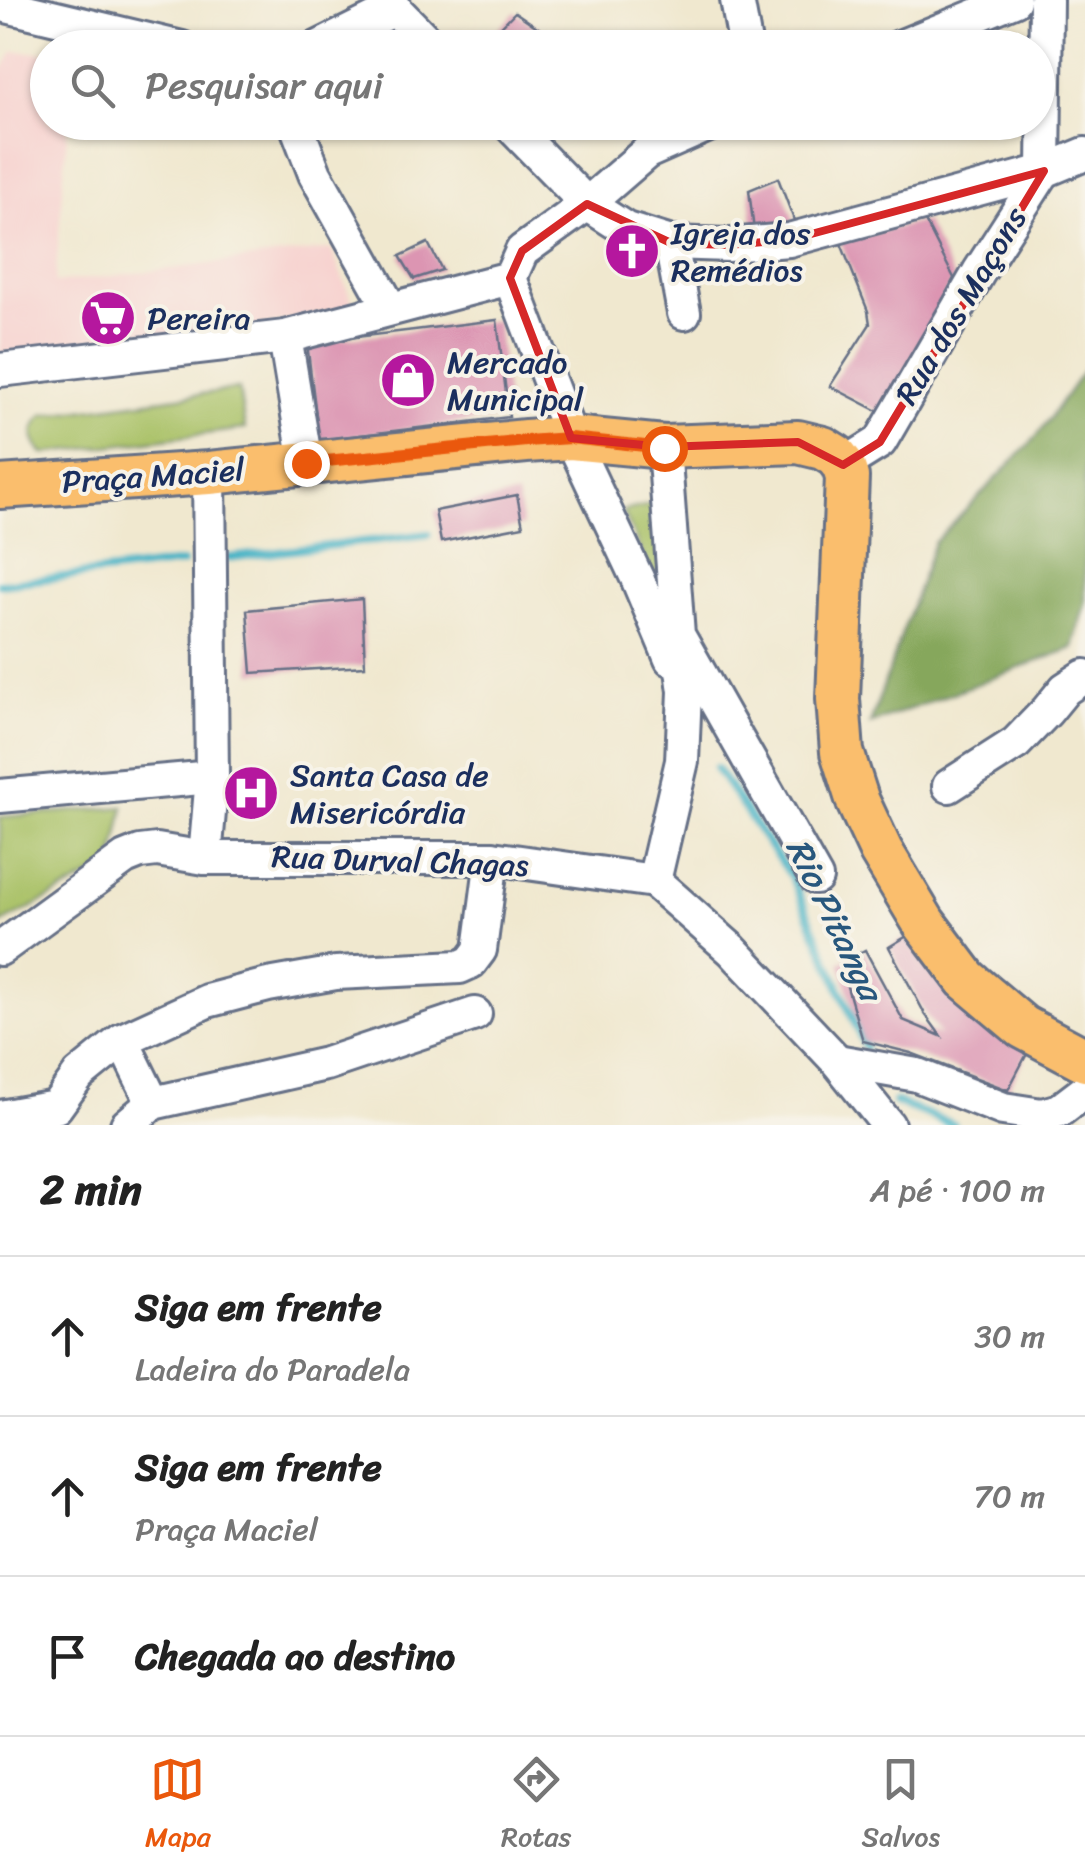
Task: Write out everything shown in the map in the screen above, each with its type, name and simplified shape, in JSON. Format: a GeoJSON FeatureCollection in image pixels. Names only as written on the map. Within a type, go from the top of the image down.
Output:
{"type":"FeatureCollection","features":[{"type":"Feature","properties":{"kind":"main road","name":"Praça Maciel"},"geometry":{"type":"LineString","coordinates":[[0,488],[209,473],[570,438],[664,448],[798,442],[823,448],[843,465]]}},
{"type":"Feature","properties":{"kind":"main road"},"geometry":{"type":"LineString","coordinates":[[843,465],[847,477],[838,699],[842,752],[858,802],[924,923],[966,978],[1023,1028],[1085,1060]]}},
{"type":"Feature","properties":{"kind":"street"},"geometry":{"type":"LineString","coordinates":[[737,0],[743,30]]}},
{"type":"Feature","properties":{"kind":"street"},"geometry":{"type":"LineString","coordinates":[[941,30],[1014,0]]}},
{"type":"Feature","properties":{"kind":"street"},"geometry":{"type":"LineString","coordinates":[[1046,0],[1046,30]]}},
{"type":"Feature","properties":{"kind":"street"},"geometry":{"type":"LineString","coordinates":[[348,30],[393,4],[416,30]]}},
{"type":"Feature","properties":{"kind":"street"},"geometry":{"type":"LineString","coordinates":[[7,12],[94,30]]}},
{"type":"Feature","properties":{"kind":"street"},"geometry":{"type":"LineString","coordinates":[[302,140],[316,174],[390,308]]}},
{"type":"Feature","properties":{"kind":"street"},"geometry":{"type":"LineString","coordinates":[[524,140],[587,204],[626,228],[670,243],[728,245],[788,240],[1044,170],[1085,154]]}},
{"type":"Feature","properties":{"kind":"street"},"geometry":{"type":"LineString","coordinates":[[674,140],[647,152],[587,204],[522,252],[510,278],[570,438],[637,578],[684,690]]}},
{"type":"Feature","properties":{"kind":"street"},"geometry":{"type":"LineString","coordinates":[[1044,140],[1044,170]]}},
{"type":"Feature","properties":{"kind":"street","name":"Rua dos Maçons"},"geometry":{"type":"LineString","coordinates":[[843,465],[880,442],[1044,170]]}},
{"type":"Feature","properties":{"kind":"street"},"geometry":{"type":"LineString","coordinates":[[670,243],[684,314]]}},
{"type":"Feature","properties":{"kind":"street"},"geometry":{"type":"LineString","coordinates":[[0,370],[285,336],[510,278]]}},
{"type":"Feature","properties":{"kind":"street"},"geometry":{"type":"LineString","coordinates":[[285,336],[306,463]]}},
{"type":"Feature","properties":{"kind":"street"},"geometry":{"type":"LineString","coordinates":[[664,448],[684,690],[682,761],[654,881],[732,950],[837,1062],[883,1123]]}},
{"type":"Feature","properties":{"kind":"street"},"geometry":{"type":"LineString","coordinates":[[205,858],[212,778],[209,473]]}},
{"type":"Feature","properties":{"kind":"street"},"geometry":{"type":"LineString","coordinates":[[678,635],[816,878]]}},
{"type":"Feature","properties":{"kind":"street"},"geometry":{"type":"LineString","coordinates":[[950,786],[1016,743],[1065,688],[1085,676]]}},
{"type":"Feature","properties":{"kind":"street"},"geometry":{"type":"LineString","coordinates":[[0,796],[212,778]]}},
{"type":"Feature","properties":{"kind":"street","name":"Rua Durval Chagas"},"geometry":{"type":"LineString","coordinates":[[0,949],[124,858],[157,850],[205,858],[492,858],[654,881]]}},
{"type":"Feature","properties":{"kind":"street"},"geometry":{"type":"LineString","coordinates":[[0,1117],[55,1116],[79,1075],[122,1040],[207,1002],[268,985],[336,973],[460,967],[471,962],[480,950],[492,858]]}},
{"type":"Feature","properties":{"kind":"street"},"geometry":{"type":"LineString","coordinates":[[126,1125],[153,1102],[326,1064],[475,1014]]}},
{"type":"Feature","properties":{"kind":"street"},"geometry":{"type":"LineString","coordinates":[[122,1040],[153,1102]]}},
{"type":"Feature","properties":{"kind":"street"},"geometry":{"type":"LineString","coordinates":[[837,1062],[918,1076],[1003,1109],[1042,1115],[1060,1110],[1085,1092]]}},
{"type":"Feature","properties":{"kind":"highlighted area"},"geometry":{"type":"Polygon","coordinates":[[[1044,171],[880,442],[843,465],[798,442],[664,447],[571,438],[510,278],[522,251],[587,204],[671,243],[728,245],[789,240],[1044,171]]]}},
{"type":"Feature","properties":{"kind":"shaded area"},"geometry":{"type":"Polygon","coordinates":[[[13,51],[30,52],[30,140],[67,140],[55,283],[331,249],[354,306],[257,327],[0,354],[0,75],[13,51]]]}},
{"type":"Feature","properties":{"kind":"green space"},"geometry":{"type":"Polygon","coordinates":[[[1085,368],[1085,603],[1073,648],[870,724],[934,543],[1037,436],[1085,368]]]}},
{"type":"Feature","properties":{"kind":"green space"},"geometry":{"type":"Polygon","coordinates":[[[239,389],[245,429],[43,454],[34,439],[34,430],[43,415],[239,389]]]}},
{"type":"Feature","properties":{"kind":"green space"},"geometry":{"type":"Polygon","coordinates":[[[657,503],[678,635],[623,511],[657,503]]]}},
{"type":"Feature","properties":{"kind":"green space"},"geometry":{"type":"Polygon","coordinates":[[[124,807],[112,865],[0,924],[0,817],[124,807]]]}},
{"type":"Feature","properties":{"kind":"building"},"geometry":{"type":"Polygon","coordinates":[[[515,12],[542,30],[498,30],[515,12]]]}},
{"type":"Feature","properties":{"kind":"building"},"geometry":{"type":"Polygon","coordinates":[[[778,178],[794,220],[755,239],[749,190],[778,178]]]}},
{"type":"Feature","properties":{"kind":"building"},"geometry":{"type":"Polygon","coordinates":[[[925,221],[954,278],[884,414],[830,386],[870,324],[840,241],[925,221]]]}},
{"type":"Feature","properties":{"kind":"building"},"geometry":{"type":"Polygon","coordinates":[[[428,243],[442,270],[414,279],[400,256],[428,243]]]}},
{"type":"Feature","properties":{"kind":"building","name":"Mercado Municipal"},"geometry":{"type":"Polygon","coordinates":[[[497,320],[509,417],[319,440],[307,343],[497,320]]]}},
{"type":"Feature","properties":{"kind":"building"},"geometry":{"type":"Polygon","coordinates":[[[517,495],[523,526],[441,542],[435,511],[517,495]]]}},
{"type":"Feature","properties":{"kind":"building"},"geometry":{"type":"Polygon","coordinates":[[[362,599],[365,666],[252,673],[247,610],[362,599]]]}},
{"type":"Feature","properties":{"kind":"building"},"geometry":{"type":"Polygon","coordinates":[[[917,930],[1031,1046],[1008,1090],[911,1053],[863,1041],[840,963],[865,950],[903,1020],[941,1036],[889,947],[917,930]]]}},
{"type":"Feature","properties":{"kind":"waterway","name":"Rio Pitanga"},"geometry":{"type":"LineString","coordinates":[[228,558],[428,534]]}},
{"type":"Feature","properties":{"kind":"waterway"},"geometry":{"type":"LineString","coordinates":[[0,584],[182,563]]}},
{"type":"Feature","properties":{"kind":"waterway","name":"Rio Pitanga"},"geometry":{"type":"LineString","coordinates":[[716,768],[792,878],[865,1047]]}},
{"type":"Feature","properties":{"kind":"waterway"},"geometry":{"type":"LineString","coordinates":[[895,1102],[954,1125]]}},
{"type":"Feature","properties":{"kind":"place","name":"Igreja dos Remédios"},"geometry":{"type":"Point","coordinates":[632,251]}},
{"type":"Feature","properties":{"kind":"place","name":"Pereira"},"geometry":{"type":"Point","coordinates":[108,318]}},
{"type":"Feature","properties":{"kind":"place","name":"Mercado Municipal"},"geometry":{"type":"Point","coordinates":[408,380]}},
{"type":"Feature","properties":{"kind":"place","name":"Santa Casa de Misericórdia"},"geometry":{"type":"Point","coordinates":[251,793]}},
{"type":"Feature","properties":{"kind":"route"},"geometry":{"type":"LineString","coordinates":[[306,463],[570,438],[664,448]]}}]}
